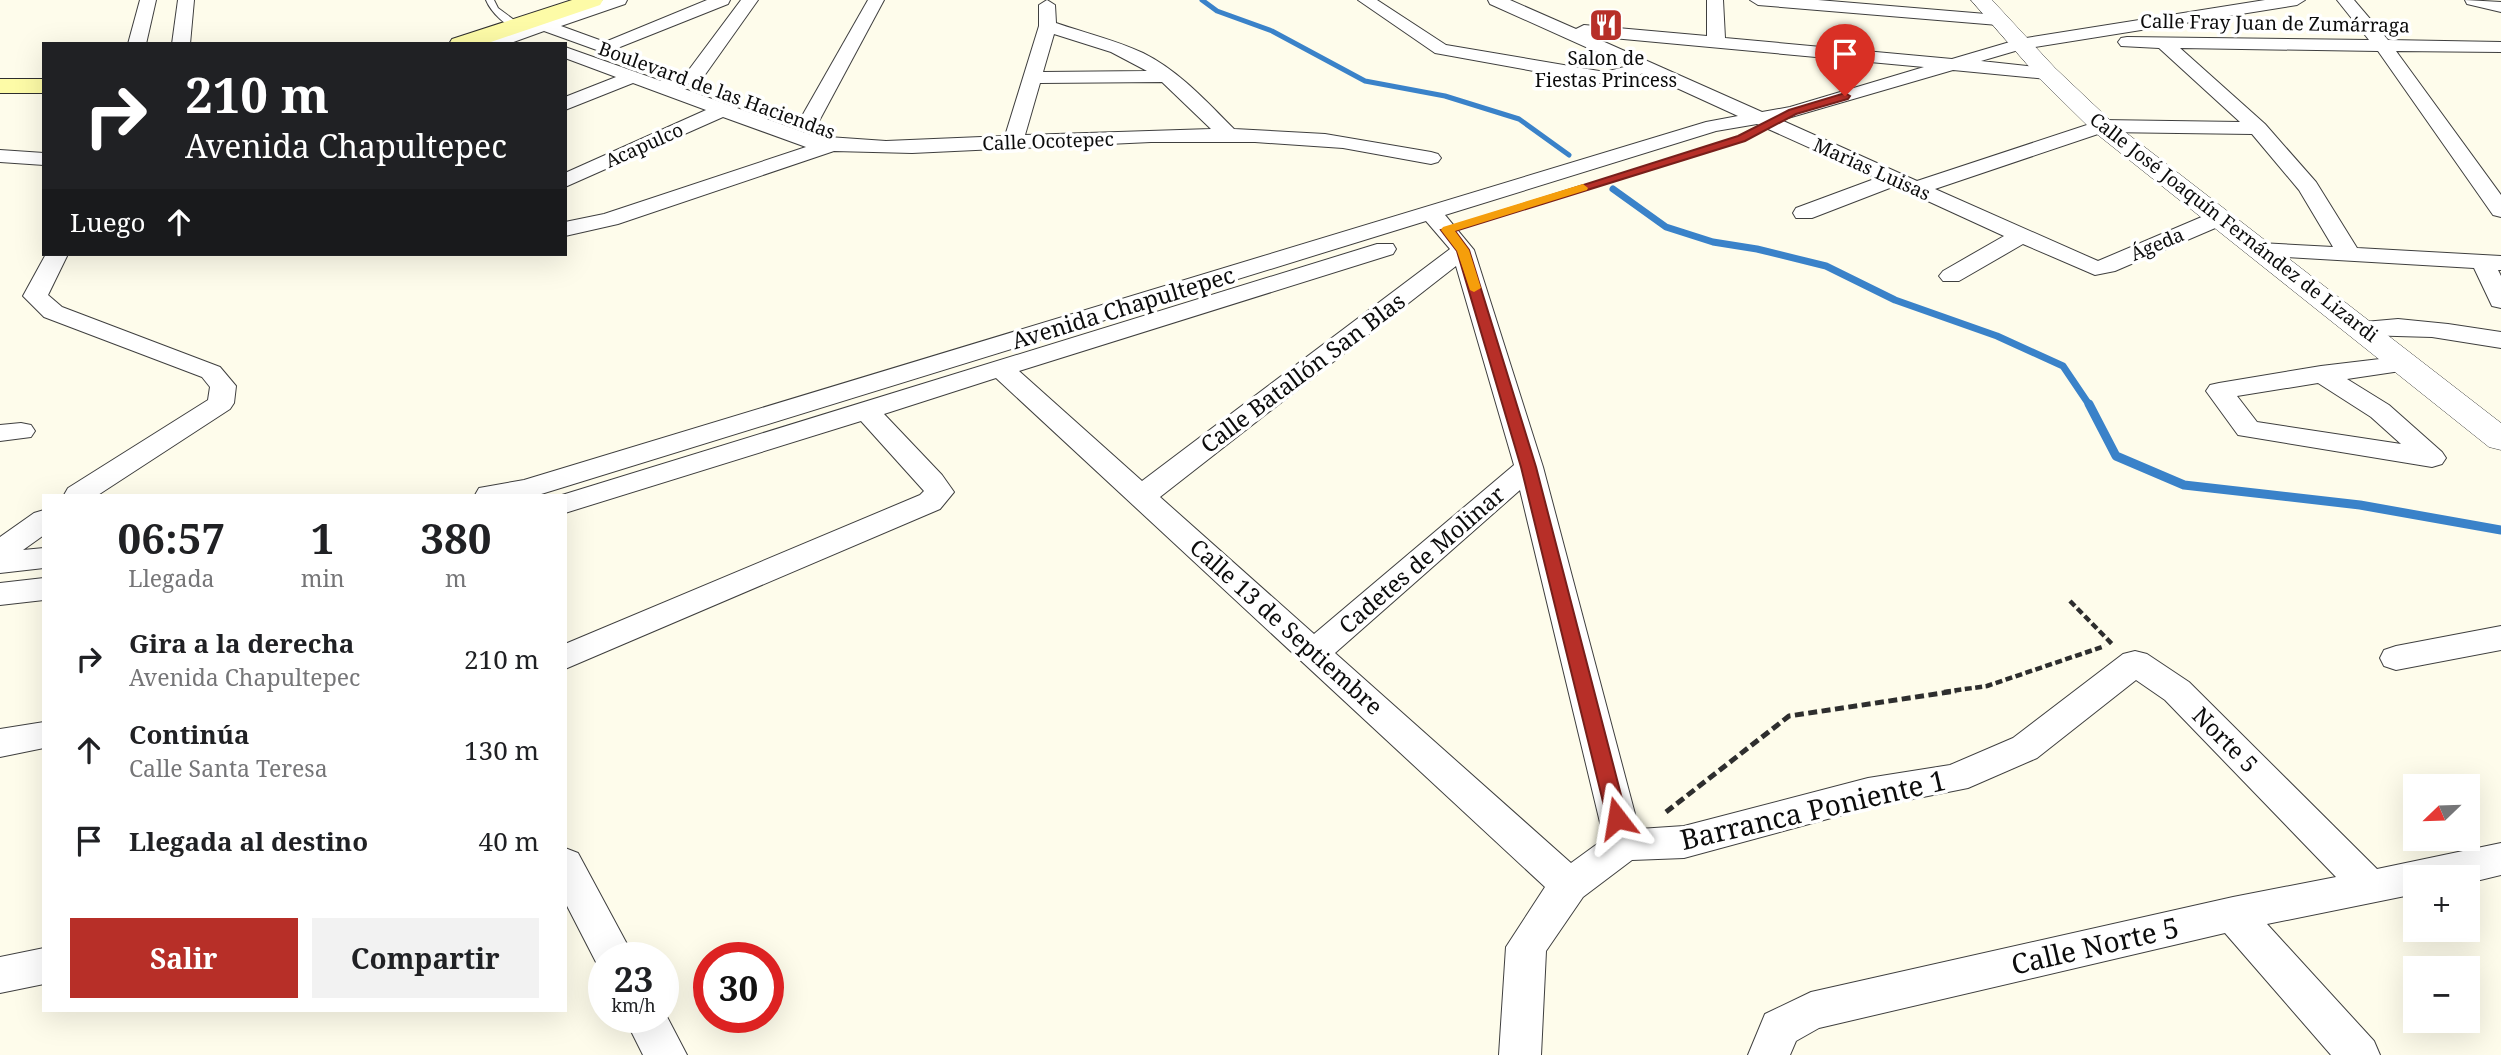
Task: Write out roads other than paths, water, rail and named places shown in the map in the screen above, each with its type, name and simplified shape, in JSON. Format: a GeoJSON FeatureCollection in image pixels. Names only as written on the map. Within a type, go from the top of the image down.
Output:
{"type":"FeatureCollection","features":[{"type":"Feature","properties":{"kind":"main road"},"geometry":{"type":"LineString","coordinates":[[469,42],[519,31],[592,0]]}},
{"type":"Feature","properties":{"kind":"main road"},"geometry":{"type":"LineString","coordinates":[[0,86],[42,85]]}},
{"type":"Feature","properties":{"kind":"street"},"geometry":{"type":"LineString","coordinates":[[138,42],[148,0]]}},
{"type":"Feature","properties":{"kind":"street"},"geometry":{"type":"LineString","coordinates":[[181,42],[186,0]]}},
{"type":"Feature","properties":{"kind":"street"},"geometry":{"type":"LineString","coordinates":[[545,35],[619,0]]}},
{"type":"Feature","properties":{"kind":"street"},"geometry":{"type":"LineString","coordinates":[[605,48],[722,0]]}},
{"type":"Feature","properties":{"kind":"street"},"geometry":{"type":"LineString","coordinates":[[660,87],[695,75],[750,0]]}},
{"type":"Feature","properties":{"kind":"street"},"geometry":{"type":"LineString","coordinates":[[808,123],[876,0]]}},
{"type":"Feature","properties":{"kind":"street"},"geometry":{"type":"LineString","coordinates":[[1366,0],[1441,49],[1605,78],[1645,67]]}},
{"type":"Feature","properties":{"kind":"street","name":"Marias Luisas"},"geometry":{"type":"LineString","coordinates":[[1496,0],[2095,268]]}},
{"type":"Feature","properties":{"kind":"street"},"geometry":{"type":"LineString","coordinates":[[1715,0],[1716,43]]}},
{"type":"Feature","properties":{"kind":"street"},"geometry":{"type":"LineString","coordinates":[[1758,0],[1989,10]]}},
{"type":"Feature","properties":{"kind":"street"},"geometry":{"type":"LineString","coordinates":[[2048,40],[2297,0]]}},
{"type":"Feature","properties":{"kind":"street"},"geometry":{"type":"LineString","coordinates":[[2345,0],[2383,44],[2501,210]]}},
{"type":"Feature","properties":{"kind":"street"},"geometry":{"type":"LineString","coordinates":[[2473,0],[2501,7]]}},
{"type":"Feature","properties":{"kind":"street"},"geometry":{"type":"LineString","coordinates":[[1013,142],[1048,26],[1047,5]]}},
{"type":"Feature","properties":{"kind":"street","name":"Calle José Joaquín Fernández de Lizardi"},"geometry":{"type":"LineString","coordinates":[[1989,10],[2047,73],[2102,126],[2501,440]]}},
{"type":"Feature","properties":{"kind":"street"},"geometry":{"type":"LineString","coordinates":[[1048,26],[1139,58],[1166,76],[1229,136]]}},
{"type":"Feature","properties":{"kind":"street"},"geometry":{"type":"LineString","coordinates":[[1558,28],[2047,73]]}},
{"type":"Feature","properties":{"kind":"street"},"geometry":{"type":"LineString","coordinates":[[494,42],[519,31]]}},
{"type":"Feature","properties":{"kind":"street","name":"Boulevard de las Haciendas"},"geometry":{"type":"LineString","coordinates":[[519,31],[605,48],[808,123],[849,144]]}},
{"type":"Feature","properties":{"kind":"street","name":"Calle Fray Juan de Zumárraga"},"geometry":{"type":"LineString","coordinates":[[2048,40],[2501,47]]}},
{"type":"Feature","properties":{"kind":"street","name":"Avenida Chapultepec"},"geometry":{"type":"LineString","coordinates":[[567,503],[1742,139],[1763,121],[2020,44],[2048,40]]}},
{"type":"Feature","properties":{"kind":"street"},"geometry":{"type":"LineString","coordinates":[[2163,42],[2258,128],[2308,187],[2349,254]]}},
{"type":"Feature","properties":{"kind":"street","name":"Boulevard de las Haciendas"},"geometry":{"type":"LineString","coordinates":[[567,53],[811,142],[849,144]]}},
{"type":"Feature","properties":{"kind":"street"},"geometry":{"type":"LineString","coordinates":[[1034,78],[1166,76]]}},
{"type":"Feature","properties":{"kind":"street"},"geometry":{"type":"LineString","coordinates":[[567,103],[633,77]]}},
{"type":"Feature","properties":{"kind":"street","name":"Acapulco"},"geometry":{"type":"LineString","coordinates":[[567,180],[722,110]]}},
{"type":"Feature","properties":{"kind":"street"},"geometry":{"type":"LineString","coordinates":[[1916,188],[2102,126],[2258,128]]}},
{"type":"Feature","properties":{"kind":"street","name":"Calle Ocotepec"},"geometry":{"type":"LineString","coordinates":[[567,229],[610,219],[849,144],[1290,137],[1363,144],[1431,158]]}},
{"type":"Feature","properties":{"kind":"street"},"geometry":{"type":"LineString","coordinates":[[0,156],[42,159]]}},
{"type":"Feature","properties":{"kind":"street"},"geometry":{"type":"LineString","coordinates":[[1804,213],[1895,179]]}},
{"type":"Feature","properties":{"kind":"street","name":"Ágeda"},"geometry":{"type":"LineString","coordinates":[[2095,268],[2108,266],[2219,218]]}},
{"type":"Feature","properties":{"kind":"street"},"geometry":{"type":"LineString","coordinates":[[1447,231],[1529,467],[1624,845],[1569,885],[1526,947],[1520,1055]]}},
{"type":"Feature","properties":{"kind":"street","name":"Avenida Chapultepec"},"geometry":{"type":"LineString","coordinates":[[501,494],[526,492],[1447,231]]}},
{"type":"Feature","properties":{"kind":"street","name":"Calle Batallón San Blas"},"geometry":{"type":"LineString","coordinates":[[1142,496],[1447,231]]}},
{"type":"Feature","properties":{"kind":"street"},"geometry":{"type":"LineString","coordinates":[[1951,276],[2020,236]]}},
{"type":"Feature","properties":{"kind":"street"},"geometry":{"type":"LineString","coordinates":[[2260,250],[2491,262],[2501,301]]}},
{"type":"Feature","properties":{"kind":"street"},"geometry":{"type":"LineString","coordinates":[[56,256],[35,296],[53,312],[211,372],[223,386],[221,403],[82,492]]}},
{"type":"Feature","properties":{"kind":"street"},"geometry":{"type":"LineString","coordinates":[[2362,328],[2400,325],[2448,330],[2501,340]]}},
{"type":"Feature","properties":{"kind":"street"},"geometry":{"type":"LineString","coordinates":[[2321,374],[2380,411],[2432,458],[2248,429],[2219,391],[2321,374],[2405,364]]}},
{"type":"Feature","properties":{"kind":"street","name":"Calle 13 de Septiembre"},"geometry":{"type":"LineString","coordinates":[[1002,370],[1569,885]]}},
{"type":"Feature","properties":{"kind":"street"},"geometry":{"type":"LineString","coordinates":[[567,656],[930,502],[940,492],[867,411]]}},
{"type":"Feature","properties":{"kind":"street","name":"Cadetes de Molinar"},"geometry":{"type":"LineString","coordinates":[[1315,652],[1529,467]]}},
{"type":"Feature","properties":{"kind":"street"},"geometry":{"type":"LineString","coordinates":[[0,552],[42,521]]}},
{"type":"Feature","properties":{"kind":"street"},"geometry":{"type":"LineString","coordinates":[[0,563],[42,558]]}},
{"type":"Feature","properties":{"kind":"street"},"geometry":{"type":"LineString","coordinates":[[0,594],[42,589]]}},
{"type":"Feature","properties":{"kind":"street"},"geometry":{"type":"LineString","coordinates":[[2396,658],[2501,638]]}},
{"type":"Feature","properties":{"kind":"street","name":"Barranca Poniente 1"},"geometry":{"type":"LineString","coordinates":[[1624,845],[1684,842],[1868,793],[1955,778],[2025,748],[2123,653]]}},
{"type":"Feature","properties":{"kind":"street","name":"Norte 5"},"geometry":{"type":"LineString","coordinates":[[2123,653],[2176,691],[2371,888]]}},
{"type":"Feature","properties":{"kind":"street"},"geometry":{"type":"LineString","coordinates":[[0,743],[42,735]]}},
{"type":"Feature","properties":{"kind":"street"},"geometry":{"type":"LineString","coordinates":[[2475,865],[2501,859]]}},
{"type":"Feature","properties":{"kind":"street"},"geometry":{"type":"LineString","coordinates":[[567,868],[606,942]]}},
{"type":"Feature","properties":{"kind":"street","name":"Calle Norte 5"},"geometry":{"type":"LineString","coordinates":[[1775,1042],[1811,1011],[2233,914],[2403,881]]}},
{"type":"Feature","properties":{"kind":"street"},"geometry":{"type":"LineString","coordinates":[[2233,914],[2359,1055]]}},
{"type":"Feature","properties":{"kind":"street"},"geometry":{"type":"LineString","coordinates":[[0,975],[42,966]]}},
{"type":"Feature","properties":{"kind":"street"},"geometry":{"type":"LineString","coordinates":[[654,1033],[666,1055]]}},
{"type":"Feature","properties":{"kind":"lane"},"geometry":{"type":"LineString","coordinates":[[490,0],[494,9],[519,31]]}},
{"type":"Feature","properties":{"kind":"waterway"},"geometry":{"type":"LineString","coordinates":[[1202,0],[1217,11],[1272,31],[1365,81],[1445,96],[1519,119],[1569,155]]}},
{"type":"Feature","properties":{"kind":"waterway"},"geometry":{"type":"LineString","coordinates":[[1613,189],[1666,227],[1713,242],[1757,249],[1826,266],[1895,300],[1997,336],[2063,366],[2090,406]]}},
{"type":"Feature","properties":{"kind":"waterway"},"geometry":{"type":"LineString","coordinates":[[2089,404],[2116,456],[2184,485],[2360,505],[2501,530]]}},
{"type":"Feature","properties":{"kind":"place","name":"Salon de Fiestas Princess"},"geometry":{"type":"Point","coordinates":[1606,25]}}]}
